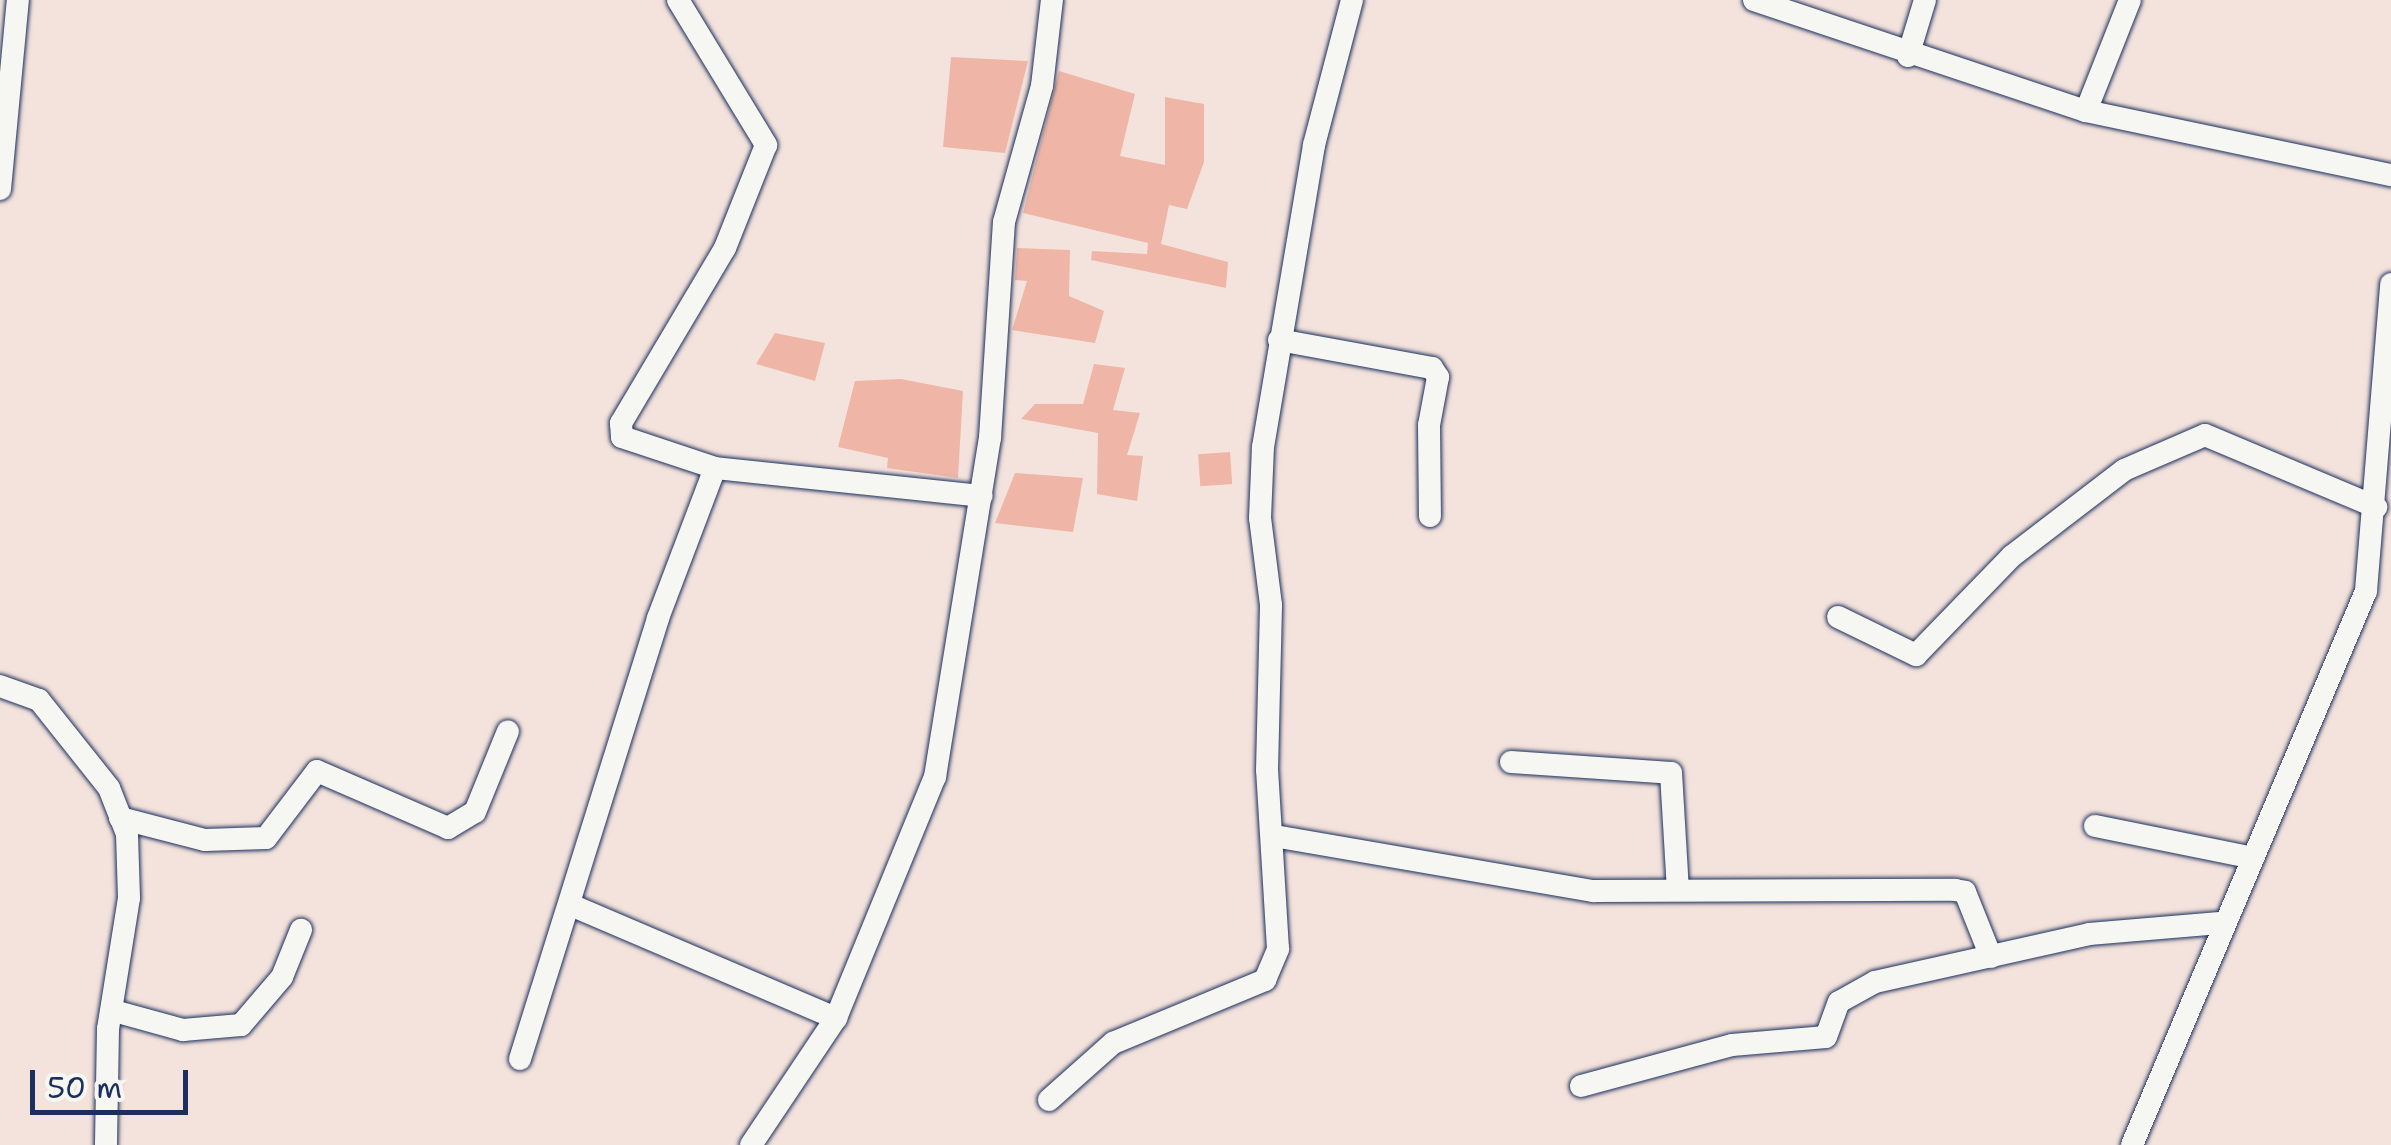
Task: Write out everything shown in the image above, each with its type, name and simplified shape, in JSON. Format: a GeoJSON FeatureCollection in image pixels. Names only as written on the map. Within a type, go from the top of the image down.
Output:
{"type":"FeatureCollection","features":[{"type":"Feature","properties":{"kind":"street"},"geometry":{"type":"LineString","coordinates":[[0,188],[18,0]]}},
{"type":"Feature","properties":{"kind":"street"},"geometry":{"type":"LineString","coordinates":[[678,0],[757,119],[764,158],[725,248],[620,432],[715,468],[982,496]]}},
{"type":"Feature","properties":{"kind":"street"},"geometry":{"type":"LineString","coordinates":[[751,1145],[836,1018],[935,777],[982,496],[1004,222],[1042,86],[1052,0]]}},
{"type":"Feature","properties":{"kind":"street"},"geometry":{"type":"LineString","coordinates":[[1049,1100],[1114,1043],[1265,980],[1281,913],[1266,770],[1270,560],[1260,518],[1279,340],[1314,145],[1352,0]]}},
{"type":"Feature","properties":{"kind":"street"},"geometry":{"type":"LineString","coordinates":[[1754,0],[1908,56],[2086,111],[2391,176]]}},
{"type":"Feature","properties":{"kind":"street"},"geometry":{"type":"LineString","coordinates":[[1908,56],[1925,0]]}},
{"type":"Feature","properties":{"kind":"street"},"geometry":{"type":"LineString","coordinates":[[2086,111],[2130,0]]}},
{"type":"Feature","properties":{"kind":"street"},"geometry":{"type":"LineString","coordinates":[[2132,1145],[2220,923],[2344,653],[2366,591],[2386,427],[2391,284]]}},
{"type":"Feature","properties":{"kind":"street"},"geometry":{"type":"LineString","coordinates":[[1279,340],[1432,368],[1438,377],[1429,425],[1430,516]]}},
{"type":"Feature","properties":{"kind":"street"},"geometry":{"type":"LineString","coordinates":[[1838,617],[1916,654],[2026,545],[2124,470],[2204,435],[2376,507]]}},
{"type":"Feature","properties":{"kind":"street"},"geometry":{"type":"LineString","coordinates":[[520,1060],[573,906],[658,618],[715,468]]}},
{"type":"Feature","properties":{"kind":"street"},"geometry":{"type":"LineString","coordinates":[[0,686],[39,700],[109,788],[120,818],[129,898],[114,1011],[106,1145]]}},
{"type":"Feature","properties":{"kind":"street"},"geometry":{"type":"LineString","coordinates":[[120,818],[206,840],[266,838],[317,770],[448,828],[475,812],[508,731]]}},
{"type":"Feature","properties":{"kind":"street"},"geometry":{"type":"LineString","coordinates":[[1510,762],[1671,773],[1678,890]]}},
{"type":"Feature","properties":{"kind":"street"},"geometry":{"type":"LineString","coordinates":[[2095,826],[2253,858]]}},
{"type":"Feature","properties":{"kind":"street"},"geometry":{"type":"LineString","coordinates":[[1274,836],[1532,885],[1678,890],[1955,890],[1970,902],[1990,957]]}},
{"type":"Feature","properties":{"kind":"street"},"geometry":{"type":"LineString","coordinates":[[573,906],[836,1018]]}},
{"type":"Feature","properties":{"kind":"street"},"geometry":{"type":"LineString","coordinates":[[1581,1086],[1732,1046],[1826,1037],[1846,995],[1990,957],[2089,934],[2220,923]]}},
{"type":"Feature","properties":{"kind":"street"},"geometry":{"type":"LineString","coordinates":[[114,1011],[183,1030],[241,1025],[282,977],[301,930]]}},
{"type":"Feature","properties":{"kind":"building"},"geometry":{"type":"Polygon","coordinates":[[[951,57],[1028,61],[1005,153],[943,147],[951,57]]]}},
{"type":"Feature","properties":{"kind":"building"},"geometry":{"type":"Polygon","coordinates":[[[1059,71],[1135,94],[1120,156],[1165,165],[1165,97],[1204,104],[1204,162],[1187,209],[1169,205],[1161,244],[1228,262],[1226,288],[1091,260],[1092,251],[1147,254],[1148,243],[1023,213],[1059,71]]]}},
{"type":"Feature","properties":{"kind":"building"},"geometry":{"type":"Polygon","coordinates":[[[1017,248],[1070,250],[1069,296],[1104,311],[1095,343],[1012,330],[1027,281],[1015,280],[1017,248]]]}},
{"type":"Feature","properties":{"kind":"building"},"geometry":{"type":"Polygon","coordinates":[[[775,333],[825,343],[815,381],[756,364],[775,333]]]}},
{"type":"Feature","properties":{"kind":"building"},"geometry":{"type":"Polygon","coordinates":[[[1094,364],[1125,368],[1113,410],[1140,413],[1127,455],[1143,456],[1137,501],[1097,494],[1098,433],[1021,419],[1035,404],[1083,404],[1094,364]]]}},
{"type":"Feature","properties":{"kind":"building"},"geometry":{"type":"Polygon","coordinates":[[[901,379],[963,391],[958,478],[887,468],[888,458],[838,447],[855,381],[901,379]]]}},
{"type":"Feature","properties":{"kind":"building"},"geometry":{"type":"Polygon","coordinates":[[[1230,452],[1232,484],[1200,486],[1198,454],[1230,452]]]}},
{"type":"Feature","properties":{"kind":"building"},"geometry":{"type":"Polygon","coordinates":[[[1015,473],[1083,478],[1073,532],[995,523],[1015,473]]]}}]}
